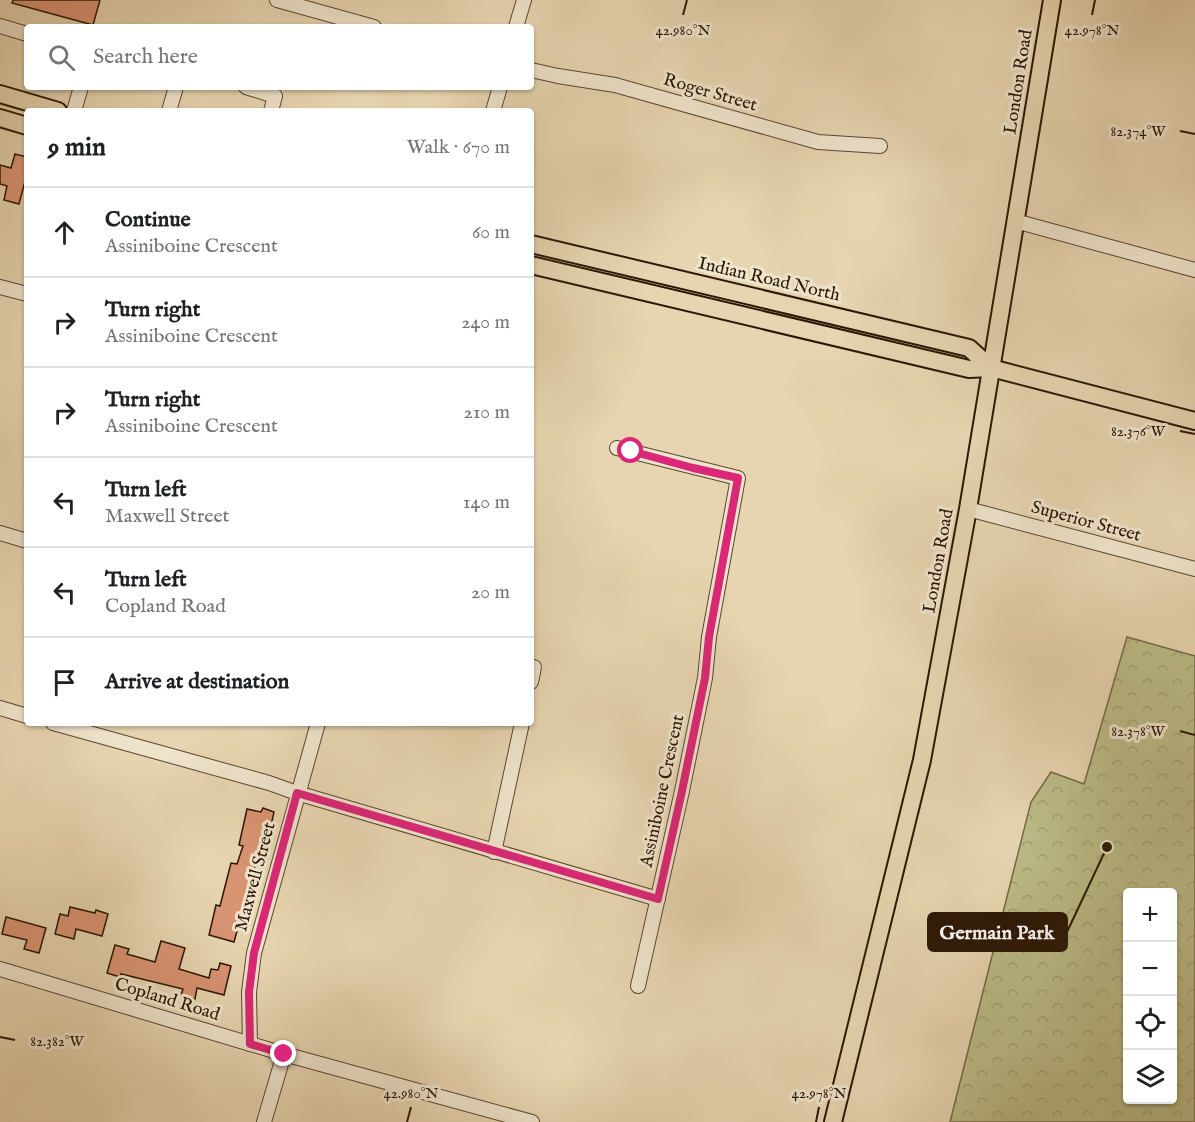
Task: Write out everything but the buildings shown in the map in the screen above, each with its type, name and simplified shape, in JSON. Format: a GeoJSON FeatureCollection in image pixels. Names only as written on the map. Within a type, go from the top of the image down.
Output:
{"type":"FeatureCollection","features":[{"type":"Feature","properties":{"kind":"main road","name":"London Road"},"geometry":{"type":"LineString","coordinates":[[833,1122],[922,760],[968,509],[1052,0]]}},
{"type":"Feature","properties":{"kind":"main road"},"geometry":{"type":"LineString","coordinates":[[0,94],[48,108]]}},
{"type":"Feature","properties":{"kind":"main road"},"geometry":{"type":"LineString","coordinates":[[0,118],[24,125]]}},
{"type":"Feature","properties":{"kind":"main road","name":"Indian Road North"},"geometry":{"type":"LineString","coordinates":[[534,245],[969,348],[991,368]]}},
{"type":"Feature","properties":{"kind":"main road","name":"Indian Road North"},"geometry":{"type":"LineString","coordinates":[[534,267],[969,369],[991,368],[1195,421]]}},
{"type":"Feature","properties":{"kind":"street"},"geometry":{"type":"LineString","coordinates":[[277,0],[363,24]]}},
{"type":"Feature","properties":{"kind":"street"},"geometry":{"type":"LineString","coordinates":[[517,24],[524,0]]}},
{"type":"Feature","properties":{"kind":"street"},"geometry":{"type":"LineString","coordinates":[[0,26],[24,33]]}},
{"type":"Feature","properties":{"kind":"street","name":"Roger Street"},"geometry":{"type":"LineString","coordinates":[[534,71],[615,85],[818,142],[880,146]]}},
{"type":"Feature","properties":{"kind":"street"},"geometry":{"type":"LineString","coordinates":[[75,108],[80,90]]}},
{"type":"Feature","properties":{"kind":"street"},"geometry":{"type":"LineString","coordinates":[[170,108],[175,90]]}},
{"type":"Feature","properties":{"kind":"street"},"geometry":{"type":"LineString","coordinates":[[256,90],[275,96],[272,108]]}},
{"type":"Feature","properties":{"kind":"street"},"geometry":{"type":"LineString","coordinates":[[494,108],[499,90]]}},
{"type":"Feature","properties":{"kind":"street"},"geometry":{"type":"LineString","coordinates":[[1015,221],[1195,270]]}},
{"type":"Feature","properties":{"kind":"street"},"geometry":{"type":"LineString","coordinates":[[0,287],[24,293]]}},
{"type":"Feature","properties":{"kind":"street","name":"Assiniboine Crescent"},"geometry":{"type":"LineString","coordinates":[[64,726],[269,783],[494,852],[658,899],[705,678],[709,637],[738,478],[617,448]]}},
{"type":"Feature","properties":{"kind":"street","name":"Superior Street"},"geometry":{"type":"LineString","coordinates":[[968,509],[1195,570]]}},
{"type":"Feature","properties":{"kind":"street"},"geometry":{"type":"LineString","coordinates":[[0,533],[24,540]]}},
{"type":"Feature","properties":{"kind":"street"},"geometry":{"type":"LineString","coordinates":[[0,708],[24,715]]}},
{"type":"Feature","properties":{"kind":"street","name":"Maxwell Street"},"geometry":{"type":"LineString","coordinates":[[250,1044],[249,992],[254,953],[317,726]]}},
{"type":"Feature","properties":{"kind":"street"},"geometry":{"type":"LineString","coordinates":[[494,852],[521,726]]}},
{"type":"Feature","properties":{"kind":"street"},"geometry":{"type":"LineString","coordinates":[[638,986],[658,899]]}},
{"type":"Feature","properties":{"kind":"street","name":"Copland Road"},"geometry":{"type":"LineString","coordinates":[[0,969],[284,1054],[532,1122]]}},
{"type":"Feature","properties":{"kind":"street"},"geometry":{"type":"LineString","coordinates":[[264,1122],[284,1054]]}},
{"type":"Feature","properties":{"kind":"green space"},"geometry":{"type":"Polygon","coordinates":[[[1127,637],[1195,656],[1195,1122],[950,1122],[1031,802],[1051,772],[1084,784],[1127,637]]]}},
{"type":"Feature","properties":{"kind":"place","name":"Germain Park"},"geometry":{"type":"Point","coordinates":[1107,847]}},
{"type":"Feature","properties":{"kind":"route"},"geometry":{"type":"LineString","coordinates":[[284,1054],[250,1044],[249,992],[254,953],[297,793],[658,899],[705,678],[709,637],[738,478],[631,451]]}}]}
